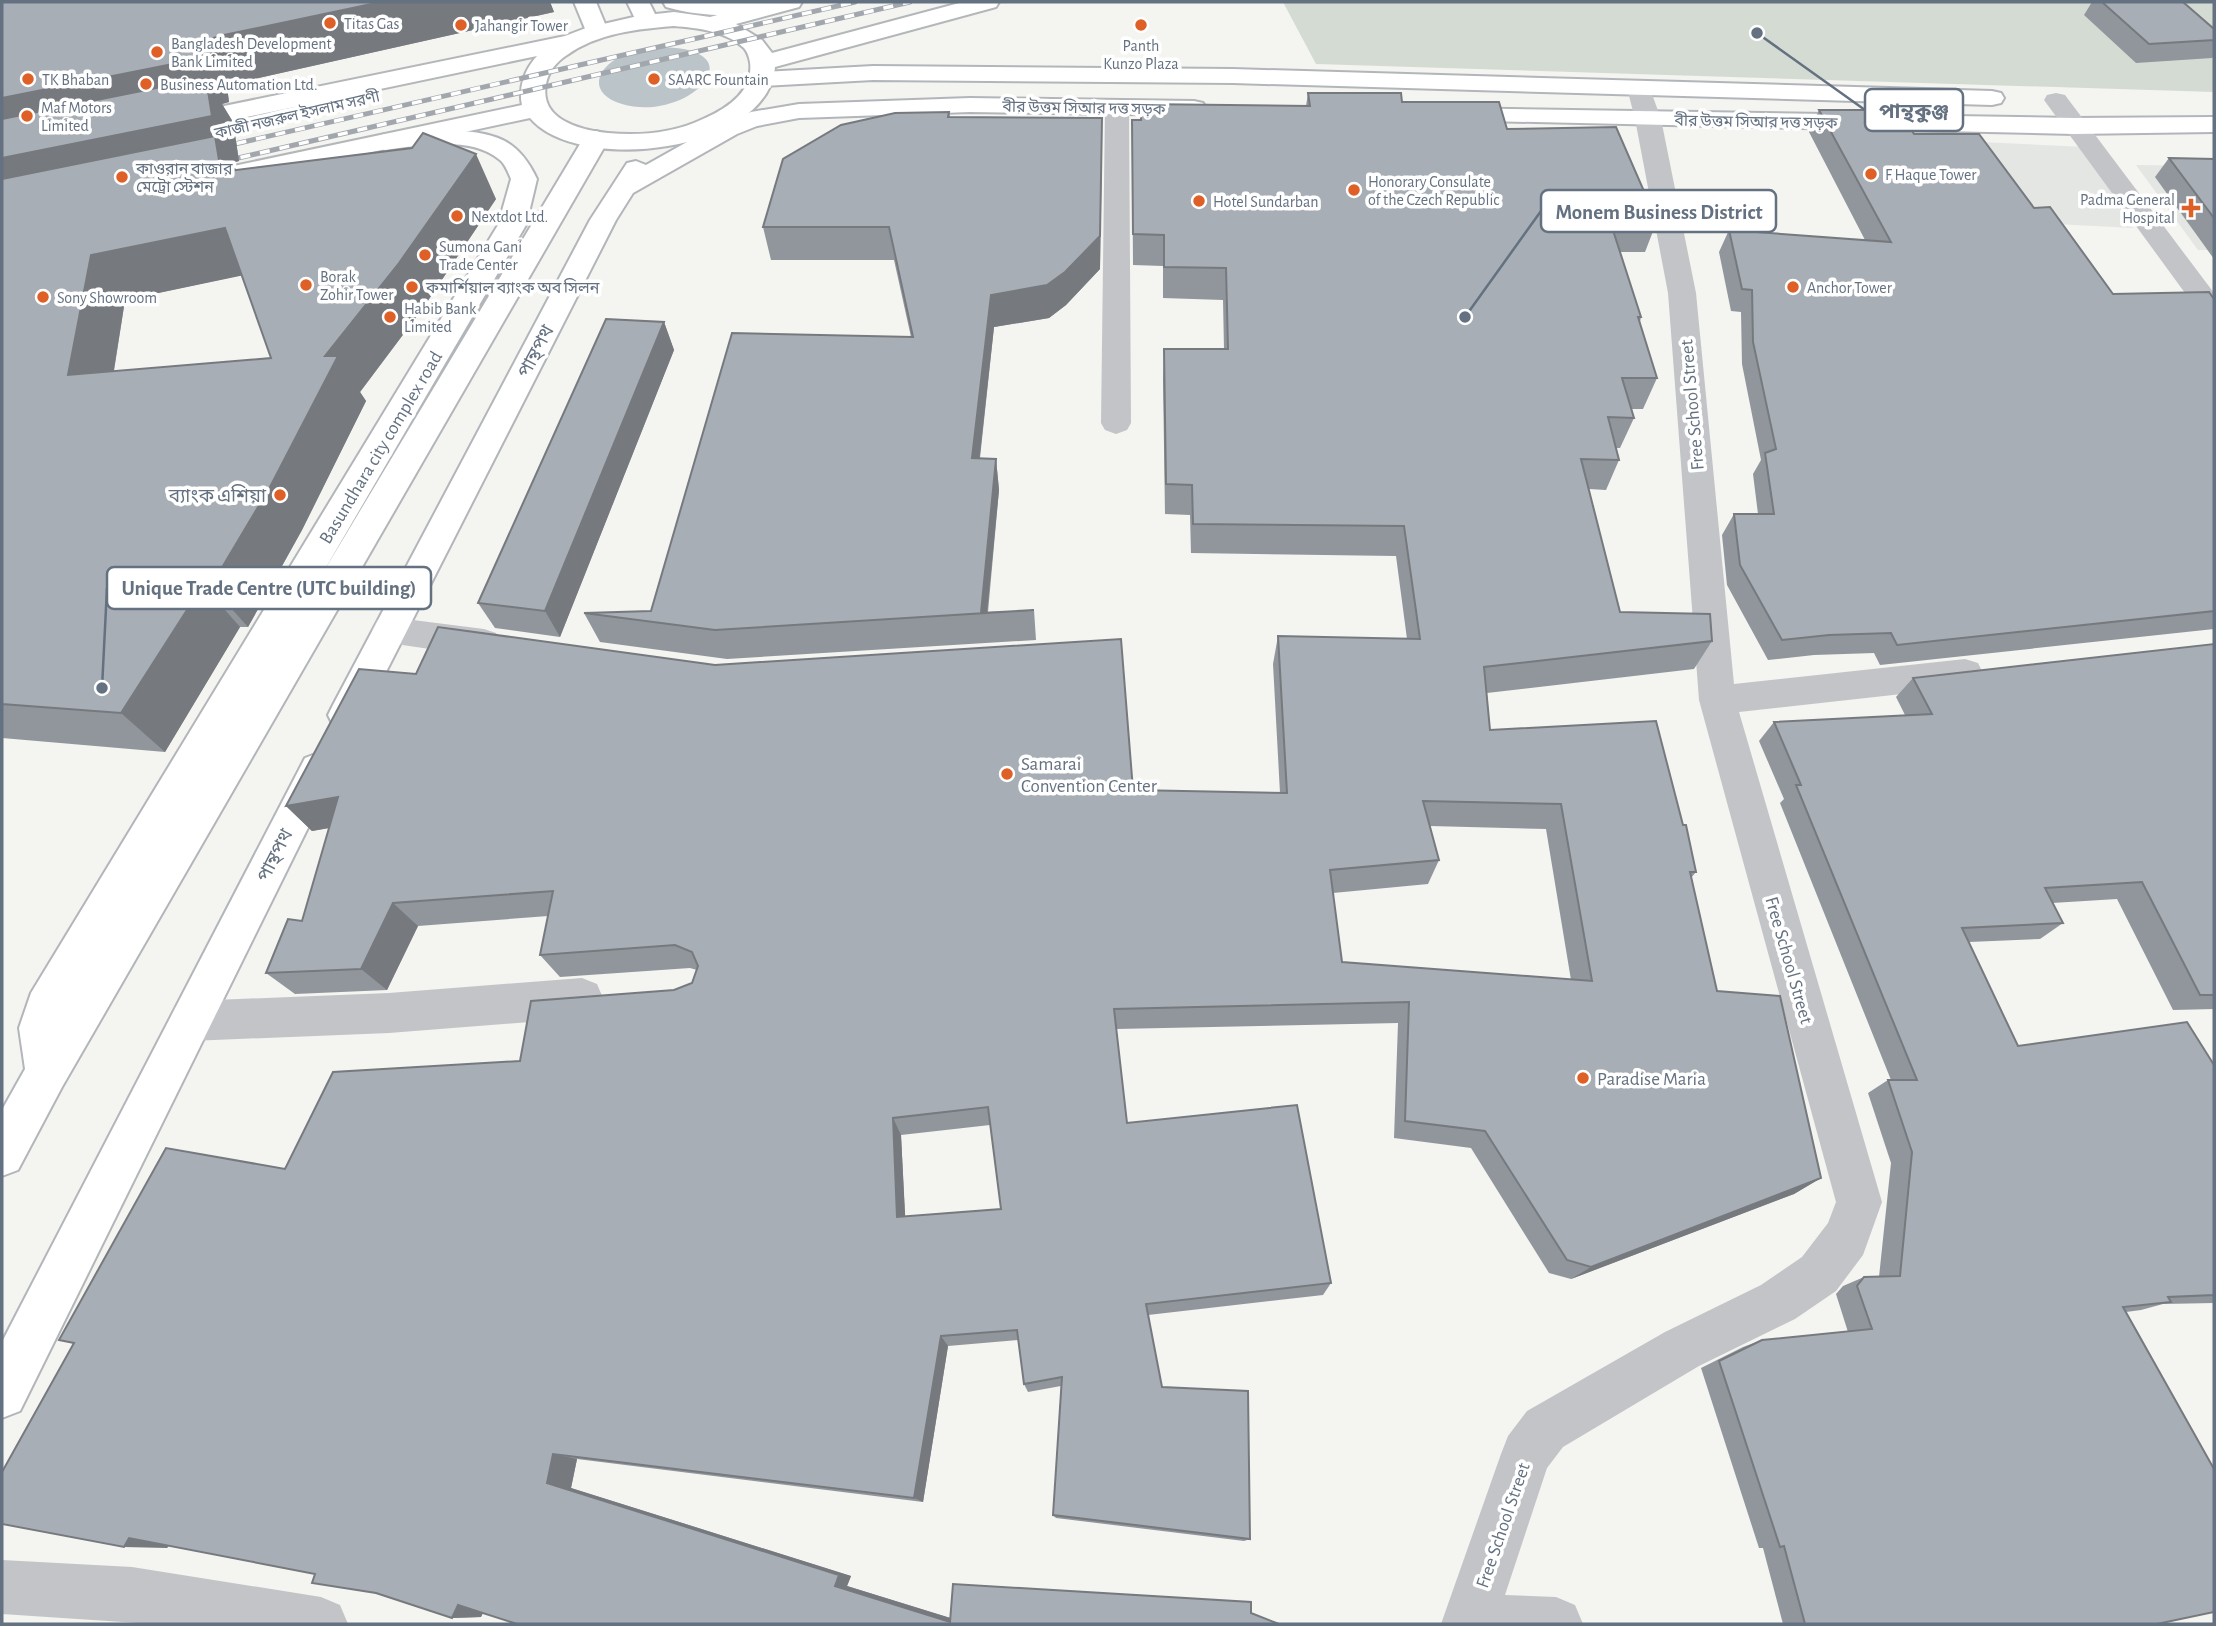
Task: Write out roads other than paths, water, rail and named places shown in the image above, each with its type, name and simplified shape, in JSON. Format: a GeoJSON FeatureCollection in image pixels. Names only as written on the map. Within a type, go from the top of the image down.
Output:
{"type":"FeatureCollection","features":[{"type":"Feature","properties":{"kind":"main road"},"geometry":{"type":"LineString","coordinates":[[585,2],[585,36]]}},
{"type":"Feature","properties":{"kind":"main road"},"geometry":{"type":"LineString","coordinates":[[674,2],[690,7],[735,10],[790,2]]}},
{"type":"Feature","properties":{"kind":"main road"},"geometry":{"type":"LineString","coordinates":[[712,24],[790,2]]}},
{"type":"Feature","properties":{"kind":"main road"},"geometry":{"type":"LineString","coordinates":[[763,71],[988,2]]}},
{"type":"Feature","properties":{"kind":"main road"},"geometry":{"type":"LineString","coordinates":[[642,11],[712,24],[744,36],[757,48],[763,71],[756,92],[744,105],[707,126],[658,139],[626,142],[596,139],[570,133],[549,122],[537,109],[531,92],[536,74],[550,57],[585,36],[642,11]]}},
{"type":"Feature","properties":{"kind":"main road","name":"কাজী নজরুল ইসলাম সরণী"},"geometry":{"type":"LineString","coordinates":[[550,57],[159,136],[585,36]]}},
{"type":"Feature","properties":{"kind":"main road","name":"বীর উত্তম সিআর দত্ত সড়ক"},"geometry":{"type":"LineString","coordinates":[[763,71],[1138,76],[1230,95]]}},
{"type":"Feature","properties":{"kind":"main road"},"geometry":{"type":"LineString","coordinates":[[1129,107],[1138,76]]}},
{"type":"Feature","properties":{"kind":"main road","name":"বীর উত্তম সিআর দত্ত সড়ক"},"geometry":{"type":"LineString","coordinates":[[622,190],[728,129],[751,120],[843,107],[1129,107],[1230,95],[2078,113],[2214,125]]}},
{"type":"Feature","properties":{"kind":"main road","name":"বীর উত্তম সিআর দত্ত সড়ক"},"geometry":{"type":"LineString","coordinates":[[1426,114],[1644,104],[2056,100]]}},
{"type":"Feature","properties":{"kind":"main road"},"geometry":{"type":"LineString","coordinates":[[195,182],[537,109]]}},
{"type":"Feature","properties":{"kind":"main road","name":"Basundhara city complex road"},"geometry":{"type":"LineString","coordinates":[[47,1072],[40,1028],[46,1007],[512,225],[524,178],[512,155],[494,145],[445,137],[382,142]]}},
{"type":"Feature","properties":{"kind":"main road"},"geometry":{"type":"LineString","coordinates":[[2,1154],[47,1072],[596,139]]}},
{"type":"Feature","properties":{"kind":"main road","name":"পান্থপথ"},"geometry":{"type":"LineString","coordinates":[[2,1393],[389,630],[603,220],[658,139]]}},
{"type":"Feature","properties":{"kind":"street","name":"বীর উত্তম সিআর দত্ত সড়ক"},"geometry":{"type":"LineString","coordinates":[[2056,100],[2078,113]]}},
{"type":"Feature","properties":{"kind":"street","name":"Free School Street"},"geometry":{"type":"LineString","coordinates":[[1556,1624],[1469,1622],[1526,1454],[1545,1429],[1682,1349],[1778,1302],[1819,1274],[1846,1238],[1859,1202],[1717,700],[1682,293],[1644,104]]}},
{"type":"Feature","properties":{"kind":"street"},"geometry":{"type":"LineString","coordinates":[[1116,423],[1129,107]]}},
{"type":"Feature","properties":{"kind":"street"},"geometry":{"type":"LineString","coordinates":[[2078,113],[2214,313]]}},
{"type":"Feature","properties":{"kind":"street"},"geometry":{"type":"LineString","coordinates":[[389,630],[511,646]]}},
{"type":"Feature","properties":{"kind":"street"},"geometry":{"type":"LineString","coordinates":[[1717,700],[1993,670]]}},
{"type":"Feature","properties":{"kind":"street"},"geometry":{"type":"LineString","coordinates":[[190,1021],[389,1013],[621,995]]}},
{"type":"Feature","properties":{"kind":"street"},"geometry":{"type":"LineString","coordinates":[[2,1587],[132,1594],[321,1624]]}},
{"type":"Feature","properties":{"kind":"railway"},"geometry":{"type":"LineString","coordinates":[[217,148],[855,2]]}},
{"type":"Feature","properties":{"kind":"railway"},"geometry":{"type":"LineString","coordinates":[[221,162],[910,2]]}},
{"type":"Feature","properties":{"kind":"place","name":"Titas Gas"},"geometry":{"type":"Point","coordinates":[330,23]}},
{"type":"Feature","properties":{"kind":"place","name":"Jahangir Tower"},"geometry":{"type":"Point","coordinates":[461,25]}},
{"type":"Feature","properties":{"kind":"place","name":"Panth Kunzo Plaza"},"geometry":{"type":"Point","coordinates":[1141,25]}},
{"type":"Feature","properties":{"kind":"place","name":"পান্থকুঞ্জ"},"geometry":{"type":"Point","coordinates":[1757,33]}},
{"type":"Feature","properties":{"kind":"place","name":"Bangladesh Development Bank Limited"},"geometry":{"type":"Point","coordinates":[157,52]}},
{"type":"Feature","properties":{"kind":"place","name":"TK Bhaban"},"geometry":{"type":"Point","coordinates":[28,79]}},
{"type":"Feature","properties":{"kind":"place","name":"SAARC Fountain"},"geometry":{"type":"Point","coordinates":[654,79]}},
{"type":"Feature","properties":{"kind":"place","name":"Business Automation Ltd."},"geometry":{"type":"Point","coordinates":[146,84]}},
{"type":"Feature","properties":{"kind":"place","name":"Maf Motors Limited"},"geometry":{"type":"Point","coordinates":[27,116]}},
{"type":"Feature","properties":{"kind":"place","name":"F Haque Tower"},"geometry":{"type":"Point","coordinates":[1871,174]}},
{"type":"Feature","properties":{"kind":"place","name":"কাওরান বাজার মেট্রো স্টেশন"},"geometry":{"type":"Point","coordinates":[122,177]}},
{"type":"Feature","properties":{"kind":"place","name":"Honorary Consulate of the Czech Republic"},"geometry":{"type":"Point","coordinates":[1354,190]}},
{"type":"Feature","properties":{"kind":"place","name":"Hotel Sundarban"},"geometry":{"type":"Point","coordinates":[1199,201]}},
{"type":"Feature","properties":{"kind":"place","name":"Padma General Hospital"},"geometry":{"type":"Point","coordinates":[2191,208]}},
{"type":"Feature","properties":{"kind":"place","name":"Nextdot Ltd."},"geometry":{"type":"Point","coordinates":[457,216]}},
{"type":"Feature","properties":{"kind":"place","name":"Sumona Gani Trade Center"},"geometry":{"type":"Point","coordinates":[425,255]}},
{"type":"Feature","properties":{"kind":"place","name":"Borak Zohir Tower"},"geometry":{"type":"Point","coordinates":[306,285]}},
{"type":"Feature","properties":{"kind":"place","name":"কমার্শিয়াল ব্যাংক অব সিলন"},"geometry":{"type":"Point","coordinates":[412,287]}},
{"type":"Feature","properties":{"kind":"place","name":"Anchor Tower"},"geometry":{"type":"Point","coordinates":[1793,287]}},
{"type":"Feature","properties":{"kind":"place","name":"Sony Showroom"},"geometry":{"type":"Point","coordinates":[43,297]}},
{"type":"Feature","properties":{"kind":"place","name":"Habib Bank Limited"},"geometry":{"type":"Point","coordinates":[390,317]}},
{"type":"Feature","properties":{"kind":"place","name":"Monem Business District"},"geometry":{"type":"Point","coordinates":[1465,317]}},
{"type":"Feature","properties":{"kind":"place","name":"ব্যাংক এশিয়া"},"geometry":{"type":"Point","coordinates":[280,495]}},
{"type":"Feature","properties":{"kind":"place","name":"Unique Trade Centre (UTC building)"},"geometry":{"type":"Point","coordinates":[102,688]}},
{"type":"Feature","properties":{"kind":"place","name":"Samarai Convention Center"},"geometry":{"type":"Point","coordinates":[1007,774]}},
{"type":"Feature","properties":{"kind":"place","name":"Paradise Maria"},"geometry":{"type":"Point","coordinates":[1583,1078]}}]}
